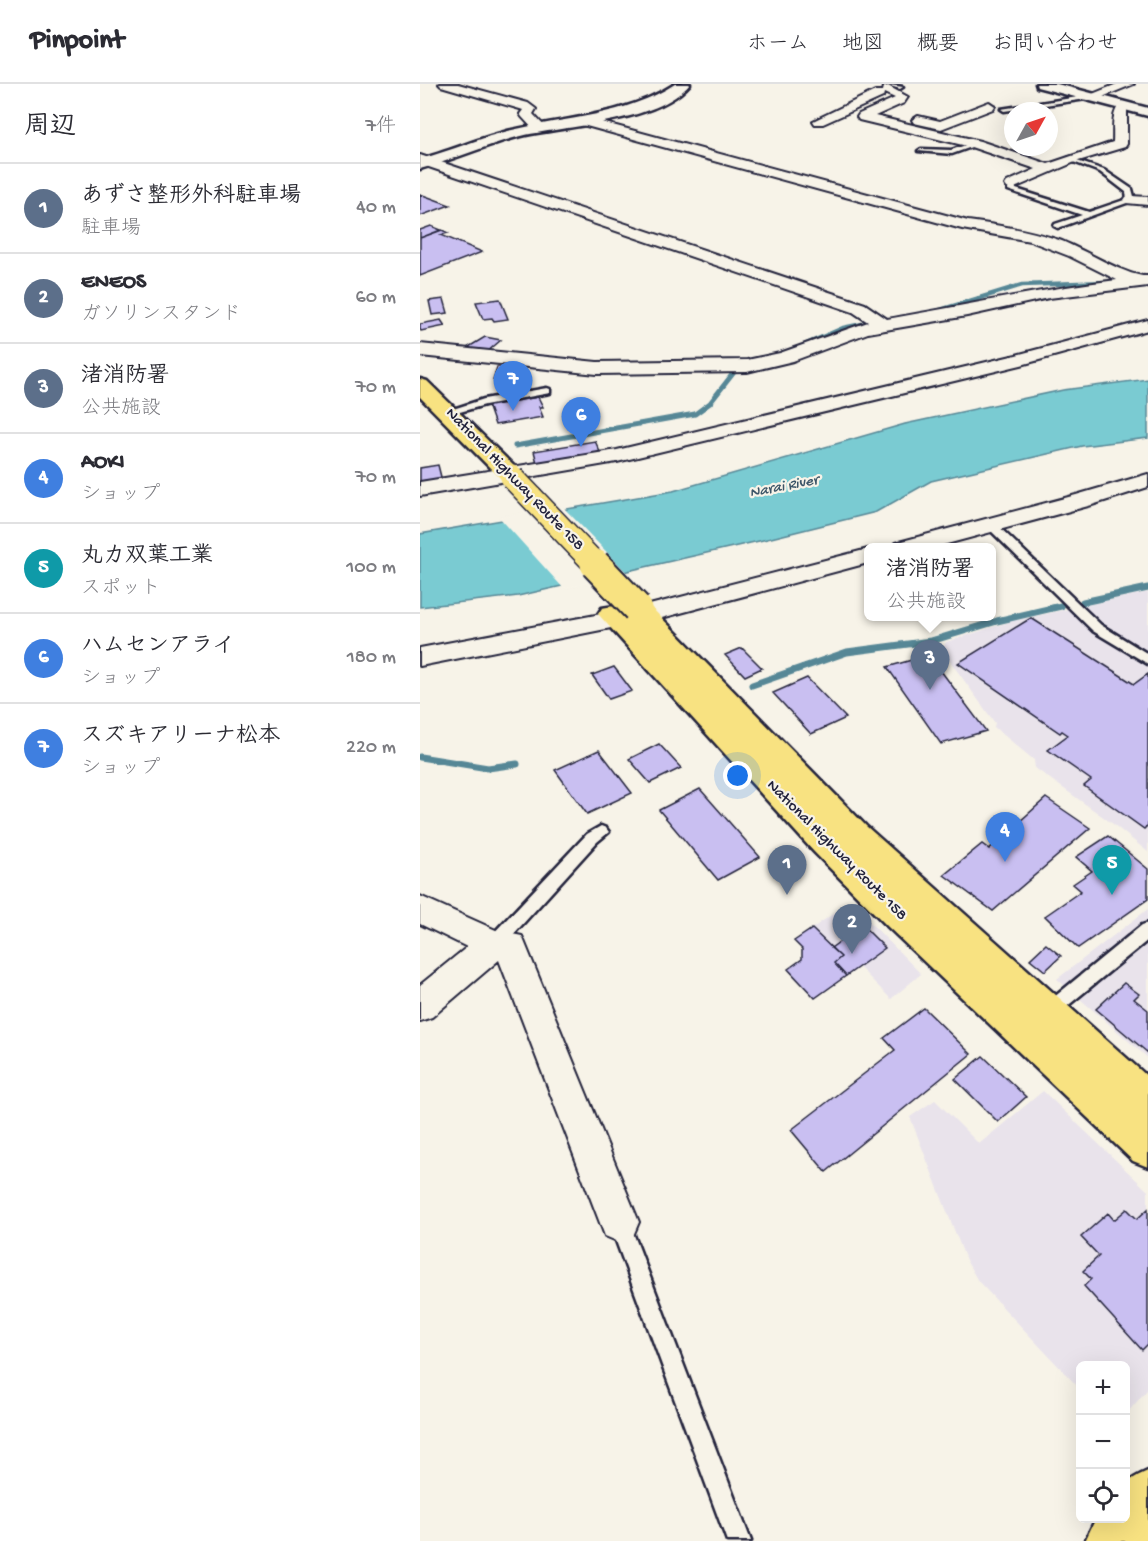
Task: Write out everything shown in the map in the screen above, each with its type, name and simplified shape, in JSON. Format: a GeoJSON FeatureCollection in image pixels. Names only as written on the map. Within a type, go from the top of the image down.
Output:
{"type":"FeatureCollection","features":[{"type":"Feature","properties":{"kind":"highway","name":"National Highway Route 158"},"geometry":{"type":"LineString","coordinates":[[420,385],[449,412],[500,477],[627,614],[777,792],[901,917],[1148,1147]]}},
{"type":"Feature","properties":{"kind":"highway","name":"National Highway Route 158"},"geometry":{"type":"LineString","coordinates":[[420,407],[500,477]]}},
{"type":"Feature","properties":{"kind":"highway","name":"National Highway Route 158"},"geometry":{"type":"LineString","coordinates":[[627,614],[854,835],[1148,1104]]}},
{"type":"Feature","properties":{"kind":"highway"},"geometry":{"type":"LineString","coordinates":[[1112,1541],[1148,1497]]}},
{"type":"Feature","properties":{"kind":"street"},"geometry":{"type":"LineString","coordinates":[[445,84],[524,106],[530,109],[526,114],[540,128]]}},
{"type":"Feature","properties":{"kind":"street"},"geometry":{"type":"LineString","coordinates":[[423,162],[540,128],[584,121],[651,105],[684,84]]}},
{"type":"Feature","properties":{"kind":"street"},"geometry":{"type":"LineString","coordinates":[[1042,84],[1148,112]]}},
{"type":"Feature","properties":{"kind":"street"},"geometry":{"type":"LineString","coordinates":[[1091,97],[1128,84]]}},
{"type":"Feature","properties":{"kind":"street"},"geometry":{"type":"LineString","coordinates":[[819,121],[896,86],[904,102],[863,117],[975,144],[1050,169]]}},
{"type":"Feature","properties":{"kind":"street"},"geometry":{"type":"LineString","coordinates":[[895,124],[912,118],[941,125],[989,106]]}},
{"type":"Feature","properties":{"kind":"street"},"geometry":{"type":"LineString","coordinates":[[1012,185],[1075,157],[1120,144],[1121,110],[1124,106]]}},
{"type":"Feature","properties":{"kind":"street"},"geometry":{"type":"LineString","coordinates":[[944,110],[966,115]]}},
{"type":"Feature","properties":{"kind":"street"},"geometry":{"type":"LineString","coordinates":[[584,121],[967,226],[1027,234],[1077,252],[1142,282]]}},
{"type":"Feature","properties":{"kind":"street"},"geometry":{"type":"LineString","coordinates":[[1060,149],[1075,157]]}},
{"type":"Feature","properties":{"kind":"street"},"geometry":{"type":"LineString","coordinates":[[423,162],[859,308],[884,325]]}},
{"type":"Feature","properties":{"kind":"street"},"geometry":{"type":"LineString","coordinates":[[1131,201],[1148,201]]}},
{"type":"Feature","properties":{"kind":"street"},"geometry":{"type":"LineString","coordinates":[[420,350],[597,368],[747,366],[786,357],[864,328],[1049,293],[1142,282]]}},
{"type":"Feature","properties":{"kind":"street"},"geometry":{"type":"LineString","coordinates":[[420,489],[617,456],[1021,359],[1148,325]]}},
{"type":"Feature","properties":{"kind":"street"},"geometry":{"type":"LineString","coordinates":[[420,501],[479,494],[572,474],[705,442],[747,424]]}},
{"type":"Feature","properties":{"kind":"street"},"geometry":{"type":"LineString","coordinates":[[922,543],[1148,480]]}},
{"type":"Feature","properties":{"kind":"street"},"geometry":{"type":"LineString","coordinates":[[420,657],[627,614],[864,557]]}},
{"type":"Feature","properties":{"kind":"street"},"geometry":{"type":"LineString","coordinates":[[420,909],[494,944],[510,946],[618,1222]]}},
{"type":"Feature","properties":{"kind":"street"},"geometry":{"type":"LineString","coordinates":[[420,1006],[494,944]]}},
{"type":"Feature","properties":{"kind":"lane"},"geometry":{"type":"LineString","coordinates":[[1055,102],[1091,97]]}},
{"type":"Feature","properties":{"kind":"lane"},"geometry":{"type":"LineString","coordinates":[[921,151],[952,152],[975,144]]}},
{"type":"Feature","properties":{"kind":"lane"},"geometry":{"type":"LineString","coordinates":[[1058,226],[1131,201],[1129,191],[1102,171],[1075,157]]}},
{"type":"Feature","properties":{"kind":"lane"},"geometry":{"type":"LineString","coordinates":[[1012,185],[1012,190],[1089,214]]}},
{"type":"Feature","properties":{"kind":"lane"},"geometry":{"type":"LineString","coordinates":[[449,412],[484,402],[547,392]]}},
{"type":"Feature","properties":{"kind":"lane"},"geometry":{"type":"LineString","coordinates":[[991,525],[1097,628],[1148,660]]}},
{"type":"Feature","properties":{"kind":"lane"},"geometry":{"type":"LineString","coordinates":[[494,944],[592,838],[601,832]]}},
{"type":"Feature","properties":{"kind":"lane"},"geometry":{"type":"LineString","coordinates":[[1048,1013],[1148,930]]}},
{"type":"Feature","properties":{"kind":"lane"},"geometry":{"type":"LineString","coordinates":[[618,1222],[739,1541]]}},
{"type":"Feature","properties":{"kind":"shaded area"},"geometry":{"type":"Polygon","coordinates":[[[1148,592],[1148,852],[1035,768],[1034,760],[994,727],[995,723],[942,650],[946,642],[1012,621],[1148,592]]]}},
{"type":"Feature","properties":{"kind":"shaded area"},"geometry":{"type":"Polygon","coordinates":[[[850,902],[921,974],[891,999],[859,967],[815,998],[788,969],[802,959],[802,949],[794,941],[850,902]]]}},
{"type":"Feature","properties":{"kind":"shaded area"},"geometry":{"type":"Polygon","coordinates":[[[1148,909],[1148,1058],[1057,979],[1148,909]]]}},
{"type":"Feature","properties":{"kind":"shaded area"},"geometry":{"type":"Polygon","coordinates":[[[1043,1091],[1148,1191],[1148,1389],[1130,1409],[1130,1361],[1076,1361],[1076,1385],[978,1281],[966,1260],[910,1117],[935,1100],[979,1144],[1043,1091]]]}},
{"type":"Feature","properties":{"kind":"water","name":"Narai River"},"geometry":{"type":"Polygon","coordinates":[[[1148,379],[1148,438],[1082,446],[931,481],[876,512],[759,541],[518,596],[420,607],[420,534],[673,491],[905,424],[1063,390],[1148,379]]]}},
{"type":"Feature","properties":{"kind":"pier"},"geometry":{"type":"Polygon","coordinates":[[[562,506],[628,574],[564,589],[499,517],[562,506]]]}},
{"type":"Feature","properties":{"kind":"building"},"geometry":{"type":"Polygon","coordinates":[[[420,194],[450,205],[420,216],[420,194]]]}},
{"type":"Feature","properties":{"kind":"building"},"geometry":{"type":"Polygon","coordinates":[[[431,226],[441,230],[420,238],[420,230],[431,226]]]}},
{"type":"Feature","properties":{"kind":"building"},"geometry":{"type":"Polygon","coordinates":[[[442,230],[448,233],[441,235],[482,252],[420,276],[420,238],[442,230]]]}},
{"type":"Feature","properties":{"kind":"building"},"geometry":{"type":"Polygon","coordinates":[[[444,299],[448,313],[432,315],[429,301],[444,299]]]}},
{"type":"Feature","properties":{"kind":"building"},"geometry":{"type":"Polygon","coordinates":[[[500,299],[508,319],[494,321],[492,318],[483,319],[476,302],[500,299]]]}},
{"type":"Feature","properties":{"kind":"building"},"geometry":{"type":"Polygon","coordinates":[[[441,320],[445,326],[421,331],[420,329],[420,324],[441,320]]]}},
{"type":"Feature","properties":{"kind":"building"},"geometry":{"type":"Polygon","coordinates":[[[485,337],[501,340],[487,352],[467,348],[485,337]]]}},
{"type":"Feature","properties":{"kind":"building"},"geometry":{"type":"Polygon","coordinates":[[[497,367],[512,367],[508,380],[493,380],[497,367]]]}},
{"type":"Feature","properties":{"kind":"building"},"geometry":{"type":"Polygon","coordinates":[[[538,397],[543,407],[539,407],[543,417],[495,425],[488,405],[538,397]]]}},
{"type":"Feature","properties":{"kind":"building"},"geometry":{"type":"Polygon","coordinates":[[[595,441],[600,452],[537,463],[534,451],[595,441]]]}},
{"type":"Feature","properties":{"kind":"building"},"geometry":{"type":"Polygon","coordinates":[[[438,465],[442,481],[420,485],[420,468],[438,465]]]}},
{"type":"Feature","properties":{"kind":"building"},"geometry":{"type":"Polygon","coordinates":[[[1031,618],[1134,684],[1148,674],[1148,825],[1144,829],[1084,786],[1091,780],[1048,750],[1068,735],[1062,731],[1060,733],[958,663],[1031,618]]]}},
{"type":"Feature","properties":{"kind":"building"},"geometry":{"type":"Polygon","coordinates":[[[742,648],[762,668],[745,676],[725,655],[742,648]]]}},
{"type":"Feature","properties":{"kind":"building"},"geometry":{"type":"Polygon","coordinates":[[[929,655],[986,731],[941,744],[887,667],[929,655]]]}},
{"type":"Feature","properties":{"kind":"building"},"geometry":{"type":"Polygon","coordinates":[[[614,667],[632,691],[609,699],[592,675],[614,667]]]}},
{"type":"Feature","properties":{"kind":"building"},"geometry":{"type":"Polygon","coordinates":[[[807,678],[846,718],[811,734],[773,693],[807,678]]]}},
{"type":"Feature","properties":{"kind":"building"},"geometry":{"type":"Polygon","coordinates":[[[659,744],[681,768],[650,783],[629,759],[659,744]]]}},
{"type":"Feature","properties":{"kind":"building"},"geometry":{"type":"Polygon","coordinates":[[[599,750],[632,793],[587,814],[555,770],[599,750]]]}},
{"type":"Feature","properties":{"kind":"building"},"geometry":{"type":"Polygon","coordinates":[[[700,789],[760,857],[718,880],[659,810],[700,789]]]}},
{"type":"Feature","properties":{"kind":"building"},"geometry":{"type":"Polygon","coordinates":[[[1046,798],[1090,828],[993,911],[944,875],[982,844],[989,849],[1046,798]]]}},
{"type":"Feature","properties":{"kind":"building"},"geometry":{"type":"Polygon","coordinates":[[[1108,836],[1148,869],[1148,899],[1078,948],[1045,916],[1081,891],[1073,884],[1092,871],[1076,857],[1108,836]]]}},
{"type":"Feature","properties":{"kind":"building"},"geometry":{"type":"Polygon","coordinates":[[[862,925],[885,948],[846,976],[834,963],[841,957],[831,948],[862,925]]]}},
{"type":"Feature","properties":{"kind":"building"},"geometry":{"type":"Polygon","coordinates":[[[812,929],[841,957],[834,963],[846,976],[815,998],[788,969],[802,959],[802,949],[794,941],[812,929]]]}},
{"type":"Feature","properties":{"kind":"building"},"geometry":{"type":"Polygon","coordinates":[[[1046,944],[1061,956],[1045,971],[1030,959],[1046,944]]]}},
{"type":"Feature","properties":{"kind":"building"},"geometry":{"type":"Polygon","coordinates":[[[1124,983],[1139,994],[1134,999],[1148,1010],[1148,1053],[1096,1009],[1124,983]]]}},
{"type":"Feature","properties":{"kind":"building"},"geometry":{"type":"Polygon","coordinates":[[[924,1008],[971,1054],[826,1172],[791,1130],[895,1050],[884,1038],[924,1008]]]}},
{"type":"Feature","properties":{"kind":"building"},"geometry":{"type":"Polygon","coordinates":[[[983,1056],[1026,1097],[998,1122],[955,1079],[983,1056]]]}},
{"type":"Feature","properties":{"kind":"building"},"geometry":{"type":"Polygon","coordinates":[[[1127,1209],[1137,1219],[1148,1209],[1148,1344],[1142,1350],[1084,1286],[1091,1279],[1083,1271],[1099,1256],[1081,1237],[1108,1213],[1114,1220],[1127,1209]]]}},
{"type":"Feature","properties":{"kind":"waterway"},"geometry":{"type":"LineString","coordinates":[[937,311],[1022,285],[1107,282]]}},
{"type":"Feature","properties":{"kind":"waterway"},"geometry":{"type":"LineString","coordinates":[[804,345],[843,328],[872,322]]}},
{"type":"Feature","properties":{"kind":"waterway"},"geometry":{"type":"LineString","coordinates":[[515,446],[695,414],[710,403],[735,371]]}},
{"type":"Feature","properties":{"kind":"waterway"},"geometry":{"type":"LineString","coordinates":[[1083,602],[1148,588]]}},
{"type":"Feature","properties":{"kind":"waterway"},"geometry":{"type":"LineString","coordinates":[[752,685],[847,652],[931,641],[997,621],[1061,606]]}},
{"type":"Feature","properties":{"kind":"waterway"},"geometry":{"type":"LineString","coordinates":[[420,757],[488,768],[517,764]]}},
{"type":"Feature","properties":{"kind":"place","name":"スズキアリーナ松本"},"geometry":{"type":"Point","coordinates":[513,411]}},
{"type":"Feature","properties":{"kind":"place","name":"ハムセンアライ"},"geometry":{"type":"Point","coordinates":[581,447]}},
{"type":"Feature","properties":{"kind":"place","name":"渚消防署"},"geometry":{"type":"Point","coordinates":[930,690]}},
{"type":"Feature","properties":{"kind":"place","name":"AOKI"},"geometry":{"type":"Point","coordinates":[1005,862]}},
{"type":"Feature","properties":{"kind":"place","name":"あずさ整形外科駐車場"},"geometry":{"type":"Point","coordinates":[787,895]}},
{"type":"Feature","properties":{"kind":"place","name":"丸カ双葉工業"},"geometry":{"type":"Point","coordinates":[1112,895]}},
{"type":"Feature","properties":{"kind":"place","name":"ENEOS"},"geometry":{"type":"Point","coordinates":[852,954]}}]}
